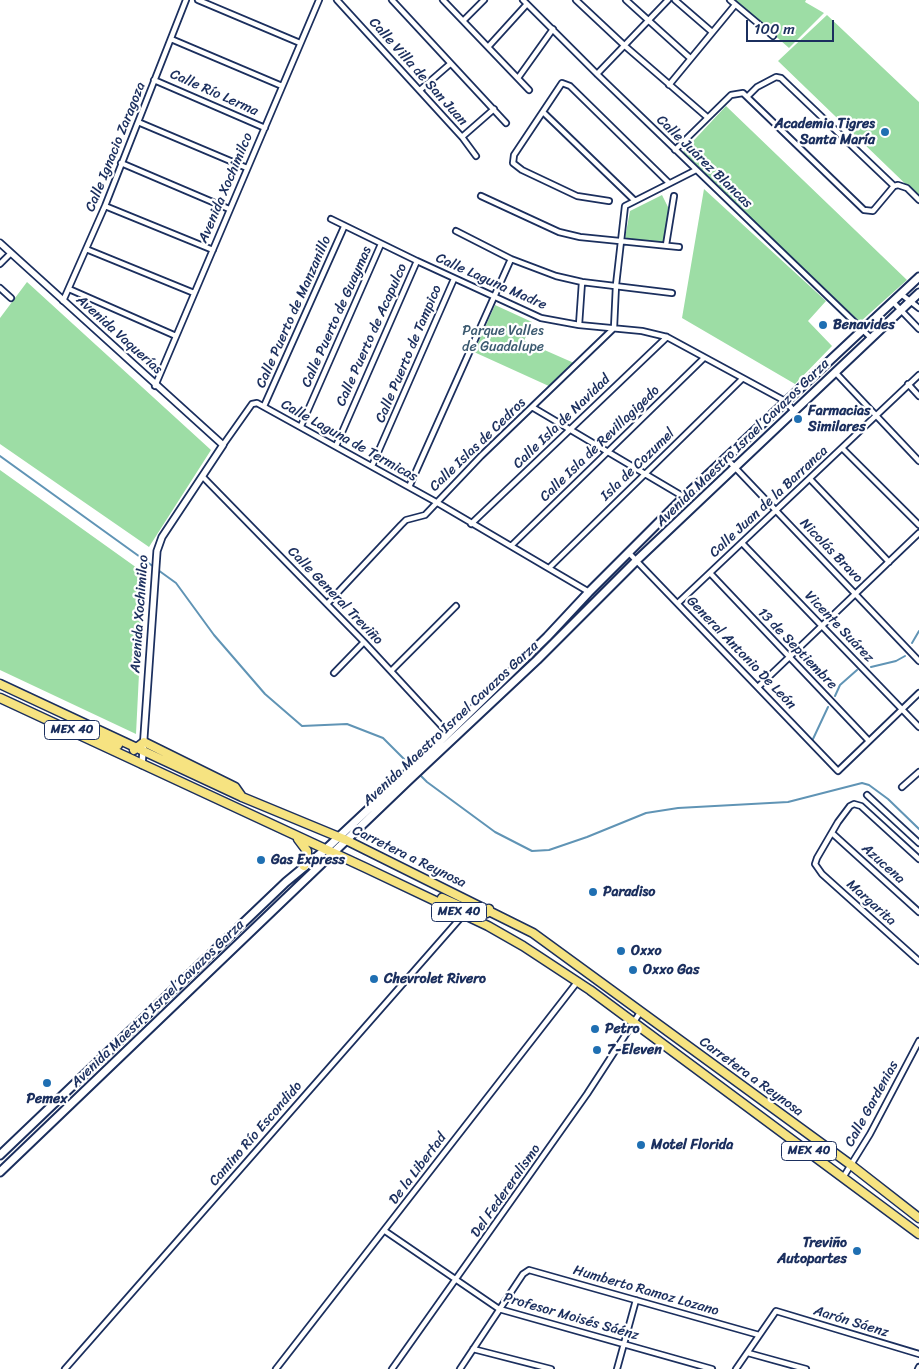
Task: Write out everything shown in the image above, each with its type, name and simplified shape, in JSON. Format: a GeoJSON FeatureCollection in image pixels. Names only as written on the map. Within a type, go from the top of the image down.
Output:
{"type":"FeatureCollection","features":[{"type":"Feature","properties":{"kind":"main road","name":"Avenida Maestro Israel Cavazos Garza"},"geometry":{"type":"LineString","coordinates":[[422,763],[448,733],[547,637],[628,552],[684,497],[784,401],[919,278]]}},
{"type":"Feature","properties":{"kind":"main road","name":"Avenida Maestro Israel Cavazos Garza"},"geometry":{"type":"LineString","coordinates":[[0,1157],[23,1132],[304,866],[342,839],[422,763],[537,660],[637,560],[919,293]]}},
{"type":"Feature","properties":{"kind":"main road","name":"Carretera a Reynosa"},"geometry":{"type":"LineString","coordinates":[[0,684],[242,797],[342,839],[489,909],[538,937],[851,1165],[919,1218]]}},
{"type":"Feature","properties":{"kind":"main road","name":"Carretera a Reynosa"},"geometry":{"type":"LineString","coordinates":[[0,698],[66,727],[142,765],[295,836],[334,852],[464,914],[523,946],[578,981],[844,1176],[919,1234]]}},
{"type":"Feature","properties":{"kind":"main road"},"geometry":{"type":"LineString","coordinates":[[66,727],[77,727],[127,748],[140,750],[144,742],[236,787],[242,797]]}},
{"type":"Feature","properties":{"kind":"main road"},"geometry":{"type":"LineString","coordinates":[[295,836],[308,851],[308,859],[304,866]]}},
{"type":"Feature","properties":{"kind":"main road","name":"Avenida Maestro Israel Cavazos Garza"},"geometry":{"type":"LineString","coordinates":[[0,1172],[334,852],[342,839]]}},
{"type":"Feature","properties":{"kind":"main road"},"geometry":{"type":"LineString","coordinates":[[366,868],[382,871],[477,914],[483,915],[489,909]]}},
{"type":"Feature","properties":{"kind":"main road"},"geometry":{"type":"LineString","coordinates":[[23,1132],[33,1142]]}},
{"type":"Feature","properties":{"kind":"main road"},"geometry":{"type":"LineString","coordinates":[[0,1157],[8,1165]]}},
{"type":"Feature","properties":{"kind":"street","name":"Calle Ignacio Zaragoza"},"geometry":{"type":"LineString","coordinates":[[63,301],[105,206],[186,0]]}},
{"type":"Feature","properties":{"kind":"street"},"geometry":{"type":"LineString","coordinates":[[198,0],[300,43]]}},
{"type":"Feature","properties":{"kind":"street","name":"Avenida Xochimilco"},"geometry":{"type":"LineString","coordinates":[[156,386],[229,209],[319,0]]}},
{"type":"Feature","properties":{"kind":"street","name":"Calle Villa de San Juan"},"geometry":{"type":"LineString","coordinates":[[337,0],[462,137],[476,156]]}},
{"type":"Feature","properties":{"kind":"street"},"geometry":{"type":"LineString","coordinates":[[392,0],[506,123]]}},
{"type":"Feature","properties":{"kind":"street"},"geometry":{"type":"LineString","coordinates":[[443,0],[529,90]]}},
{"type":"Feature","properties":{"kind":"street"},"geometry":{"type":"LineString","coordinates":[[463,21],[484,0]]}},
{"type":"Feature","properties":{"kind":"street","name":"Calle Juárez Blancas"},"geometry":{"type":"LineString","coordinates":[[523,0],[675,150],[871,338]]}},
{"type":"Feature","properties":{"kind":"street"},"geometry":{"type":"LineString","coordinates":[[576,0],[625,46],[707,117]]}},
{"type":"Feature","properties":{"kind":"street"},"geometry":{"type":"LineString","coordinates":[[626,0],[690,58]]}},
{"type":"Feature","properties":{"kind":"street"},"geometry":{"type":"LineString","coordinates":[[597,74],[668,0]]}},
{"type":"Feature","properties":{"kind":"street"},"geometry":{"type":"LineString","coordinates":[[675,0],[712,32]]}},
{"type":"Feature","properties":{"kind":"street"},"geometry":{"type":"LineString","coordinates":[[730,0],[773,36]]}},
{"type":"Feature","properties":{"kind":"street"},"geometry":{"type":"LineString","coordinates":[[488,47],[527,4]]}},
{"type":"Feature","properties":{"kind":"street"},"geometry":{"type":"LineString","coordinates":[[669,85],[736,5]]}},
{"type":"Feature","properties":{"kind":"street"},"geometry":{"type":"LineString","coordinates":[[518,78],[553,29]]}},
{"type":"Feature","properties":{"kind":"street"},"geometry":{"type":"LineString","coordinates":[[171,39],[282,86]]}},
{"type":"Feature","properties":{"kind":"street"},"geometry":{"type":"LineString","coordinates":[[420,90],[450,64]]}},
{"type":"Feature","properties":{"kind":"street"},"geometry":{"type":"LineString","coordinates":[[748,96],[757,87],[776,77],[781,78],[894,186],[904,186],[919,200]]}},
{"type":"Feature","properties":{"kind":"street","name":"Calle Río Lerma"},"geometry":{"type":"LineString","coordinates":[[154,80],[265,128]]}},
{"type":"Feature","properties":{"kind":"street"},"geometry":{"type":"LineString","coordinates":[[610,201],[577,196],[516,167],[512,160],[562,83],[570,86],[669,183]]}},
{"type":"Feature","properties":{"kind":"street"},"geometry":{"type":"LineString","coordinates":[[675,150],[707,117],[735,93],[743,93],[864,210],[873,211],[894,186]]}},
{"type":"Feature","properties":{"kind":"street"},"geometry":{"type":"LineString","coordinates":[[462,137],[494,109]]}},
{"type":"Feature","properties":{"kind":"street"},"geometry":{"type":"LineString","coordinates":[[543,112],[634,200]]}},
{"type":"Feature","properties":{"kind":"street"},"geometry":{"type":"LineString","coordinates":[[138,122],[247,168]]}},
{"type":"Feature","properties":{"kind":"street"},"geometry":{"type":"LineString","coordinates":[[121,163],[229,209]]}},
{"type":"Feature","properties":{"kind":"street"},"geometry":{"type":"LineString","coordinates":[[614,328],[623,209],[634,200],[696,170]]}},
{"type":"Feature","properties":{"kind":"street"},"geometry":{"type":"LineString","coordinates":[[480,196],[558,232],[580,237],[666,245],[679,248]]}},
{"type":"Feature","properties":{"kind":"street"},"geometry":{"type":"LineString","coordinates":[[666,245],[674,196]]}},
{"type":"Feature","properties":{"kind":"street"},"geometry":{"type":"LineString","coordinates":[[105,206],[212,250]]}},
{"type":"Feature","properties":{"kind":"street","name":"Calle Laguna Madre"},"geometry":{"type":"LineString","coordinates":[[331,219],[454,279],[541,318],[642,330],[667,337],[784,401],[794,411]]}},
{"type":"Feature","properties":{"kind":"street","name":"Calle Puerto de Manzanillo"},"geometry":{"type":"LineString","coordinates":[[264,406],[344,227]]}},
{"type":"Feature","properties":{"kind":"street"},"geometry":{"type":"LineString","coordinates":[[456,231],[511,259],[556,276],[582,282],[672,292]]}},
{"type":"Feature","properties":{"kind":"street","name":"Avenida Vaquerías"},"geometry":{"type":"LineString","coordinates":[[0,243],[223,445]]}},
{"type":"Feature","properties":{"kind":"street","name":"Calle Puerto de Guaymas"},"geometry":{"type":"LineString","coordinates":[[301,426],[381,244]]}},
{"type":"Feature","properties":{"kind":"street"},"geometry":{"type":"LineString","coordinates":[[86,249],[194,293]]}},
{"type":"Feature","properties":{"kind":"street"},"geometry":{"type":"LineString","coordinates":[[0,264],[10,253]]}},
{"type":"Feature","properties":{"kind":"street"},"geometry":{"type":"LineString","coordinates":[[409,487],[511,259]]}},
{"type":"Feature","properties":{"kind":"street","name":"Calle Puerto de Acapulco"},"geometry":{"type":"LineString","coordinates":[[336,446],[416,261]]}},
{"type":"Feature","properties":{"kind":"street","name":"Calle Puerto de Tampico"},"geometry":{"type":"LineString","coordinates":[[372,466],[454,279]]}},
{"type":"Feature","properties":{"kind":"street"},"geometry":{"type":"LineString","coordinates":[[579,324],[582,282]]}},
{"type":"Feature","properties":{"kind":"street"},"geometry":{"type":"LineString","coordinates":[[0,288],[11,298]]}},
{"type":"Feature","properties":{"kind":"street"},"geometry":{"type":"LineString","coordinates":[[69,289],[176,336]]}},
{"type":"Feature","properties":{"kind":"street"},"geometry":{"type":"LineString","coordinates":[[901,294],[919,308]]}},
{"type":"Feature","properties":{"kind":"street"},"geometry":{"type":"LineString","coordinates":[[893,302],[919,329]]}},
{"type":"Feature","properties":{"kind":"street","name":"Calle Islas de Cedros"},"geometry":{"type":"LineString","coordinates":[[327,604],[401,524],[406,520],[422,517],[614,328]]}},
{"type":"Feature","properties":{"kind":"street","name":"Calle Isla de Navidad"},"geometry":{"type":"LineString","coordinates":[[472,524],[667,337]]}},
{"type":"Feature","properties":{"kind":"street","name":"Calle Isla de Revillagigedo"},"geometry":{"type":"LineString","coordinates":[[511,546],[704,358]]}},
{"type":"Feature","properties":{"kind":"street"},"geometry":{"type":"LineString","coordinates":[[835,372],[919,461]]}},
{"type":"Feature","properties":{"kind":"street","name":"Calle Juan de la Barranca"},"geometry":{"type":"LineString","coordinates":[[678,603],[919,375]]}},
{"type":"Feature","properties":{"kind":"street","name":"Isla de Cozumel"},"geometry":{"type":"LineString","coordinates":[[549,568],[742,379]]}},
{"type":"Feature","properties":{"kind":"street"},"geometry":{"type":"LineString","coordinates":[[908,384],[919,396]]}},
{"type":"Feature","properties":{"kind":"street","name":"Avenida Xochimilco"},"geometry":{"type":"LineString","coordinates":[[144,742],[157,551],[162,537],[253,403]]}},
{"type":"Feature","properties":{"kind":"street","name":"Calle Laguna de Termicas"},"geometry":{"type":"LineString","coordinates":[[253,403],[264,406],[301,426],[436,502],[589,592]]}},
{"type":"Feature","properties":{"kind":"street"},"geometry":{"type":"LineString","coordinates":[[532,407],[684,497]]}},
{"type":"Feature","properties":{"kind":"street"},"geometry":{"type":"LineString","coordinates":[[842,448],[919,525]]}},
{"type":"Feature","properties":{"kind":"street","name":"Nicolás Bravo"},"geometry":{"type":"LineString","coordinates":[[726,458],[919,661]]}},
{"type":"Feature","properties":{"kind":"street","name":"Calle General Treviño"},"geometry":{"type":"LineString","coordinates":[[203,477],[364,642],[448,733]]}},
{"type":"Feature","properties":{"kind":"street"},"geometry":{"type":"LineString","coordinates":[[810,479],[889,562]]}},
{"type":"Feature","properties":{"kind":"street"},"geometry":{"type":"LineString","coordinates":[[758,687],[919,533]]}},
{"type":"Feature","properties":{"kind":"street","name":"Vicente Suárez"},"geometry":{"type":"LineString","coordinates":[[742,543],[919,727]]}},
{"type":"Feature","properties":{"kind":"street","name":"General Antonio De León"},"geometry":{"type":"LineString","coordinates":[[628,552],[838,771],[869,741]]}},
{"type":"Feature","properties":{"kind":"street","name":"13 de Septiembre"},"geometry":{"type":"LineString","coordinates":[[710,573],[869,741]]}},
{"type":"Feature","properties":{"kind":"street"},"geometry":{"type":"LineString","coordinates":[[391,671],[456,606]]}},
{"type":"Feature","properties":{"kind":"street"},"geometry":{"type":"LineString","coordinates":[[334,673],[364,642]]}},
{"type":"Feature","properties":{"kind":"street"},"geometry":{"type":"LineString","coordinates":[[869,741],[919,693]]}},
{"type":"Feature","properties":{"kind":"street"},"geometry":{"type":"LineString","coordinates":[[140,750],[142,765]]}},
{"type":"Feature","properties":{"kind":"street"},"geometry":{"type":"LineString","coordinates":[[902,786],[919,772]]}},
{"type":"Feature","properties":{"kind":"street"},"geometry":{"type":"LineString","coordinates":[[867,795],[919,843]]}},
{"type":"Feature","properties":{"kind":"street","name":"Azucena"},"geometry":{"type":"LineString","coordinates":[[816,858],[852,804],[861,806],[919,860]]}},
{"type":"Feature","properties":{"kind":"street"},"geometry":{"type":"LineString","coordinates":[[875,819],[883,811]]}},
{"type":"Feature","properties":{"kind":"street","name":"Azucena"},"geometry":{"type":"LineString","coordinates":[[832,833],[919,912]]}},
{"type":"Feature","properties":{"kind":"street","name":"Margarita"},"geometry":{"type":"LineString","coordinates":[[816,858],[816,866],[822,874],[919,961]]}},
{"type":"Feature","properties":{"kind":"street","name":"Camino Río Escondido"},"geometry":{"type":"LineString","coordinates":[[65,1369],[464,914]]}},
{"type":"Feature","properties":{"kind":"street","name":"De la Libertad"},"geometry":{"type":"LineString","coordinates":[[276,1369],[578,981]]}},
{"type":"Feature","properties":{"kind":"street","name":"Del Federeralismo"},"geometry":{"type":"LineString","coordinates":[[392,1369],[457,1280],[591,1088],[641,1011]]}},
{"type":"Feature","properties":{"kind":"street","name":"Calle Gardenias"},"geometry":{"type":"LineString","coordinates":[[844,1176],[870,1134],[919,1041]]}},
{"type":"Feature","properties":{"kind":"street","name":"Profesor Moisés Sáénz"},"geometry":{"type":"LineString","coordinates":[[384,1231],[499,1309],[712,1369]]}},
{"type":"Feature","properties":{"kind":"street","name":"Humberto Ramoz Lozano"},"geometry":{"type":"LineString","coordinates":[[499,1309],[526,1271],[759,1335]]}},
{"type":"Feature","properties":{"kind":"street"},"geometry":{"type":"LineString","coordinates":[[617,1369],[636,1300]]}},
{"type":"Feature","properties":{"kind":"street"},"geometry":{"type":"LineString","coordinates":[[460,1369],[499,1309]]}},
{"type":"Feature","properties":{"kind":"street","name":"Aarón Sáenz"},"geometry":{"type":"LineString","coordinates":[[759,1335],[776,1311],[919,1354]]}},
{"type":"Feature","properties":{"kind":"street"},"geometry":{"type":"LineString","coordinates":[[736,1369],[759,1335]]}},
{"type":"Feature","properties":{"kind":"street"},"geometry":{"type":"LineString","coordinates":[[473,1349],[551,1369]]}},
{"type":"Feature","properties":{"kind":"street"},"geometry":{"type":"LineString","coordinates":[[748,1352],[806,1369]]}},
{"type":"Feature","properties":{"kind":"green space"},"geometry":{"type":"Polygon","coordinates":[[[735,0],[806,0],[805,2],[824,13],[789,48],[735,0]]]}},
{"type":"Feature","properties":{"kind":"green space","name":"Academia Tigres Santa María"},"geometry":{"type":"Polygon","coordinates":[[[827,15],[919,102],[919,197],[778,61],[827,15]]]}},
{"type":"Feature","properties":{"kind":"green space"},"geometry":{"type":"Polygon","coordinates":[[[726,106],[907,280],[860,322],[682,153],[726,106]]]}},
{"type":"Feature","properties":{"kind":"green space"},"geometry":{"type":"Polygon","coordinates":[[[704,189],[826,301],[808,321],[832,346],[795,384],[682,318],[704,189]]]}},
{"type":"Feature","properties":{"kind":"green space"},"geometry":{"type":"Polygon","coordinates":[[[662,195],[669,209],[664,243],[625,238],[630,211],[662,195]]]}},
{"type":"Feature","properties":{"kind":"green space"},"geometry":{"type":"Polygon","coordinates":[[[27,282],[211,450],[149,547],[0,444],[0,318],[27,282]]]}},
{"type":"Feature","properties":{"kind":"green space","name":"Parque Valles de Guadalupe"},"geometry":{"type":"Polygon","coordinates":[[[495,305],[532,322],[524,341],[574,363],[551,387],[474,352],[495,305]]]}},
{"type":"Feature","properties":{"kind":"green space"},"geometry":{"type":"Polygon","coordinates":[[[0,470],[144,573],[136,734],[0,670],[0,470]]]}},
{"type":"Feature","properties":{"kind":"waterway"},"geometry":{"type":"LineString","coordinates":[[0,456],[154,567]]}},
{"type":"Feature","properties":{"kind":"waterway"},"geometry":{"type":"LineString","coordinates":[[158,570],[176,583],[214,635],[265,694],[302,726],[347,724],[383,738],[411,766]]}},
{"type":"Feature","properties":{"kind":"waterway"},"geometry":{"type":"LineString","coordinates":[[912,643],[919,631]]}},
{"type":"Feature","properties":{"kind":"waterway"},"geometry":{"type":"LineString","coordinates":[[871,667],[896,661],[905,656]]}},
{"type":"Feature","properties":{"kind":"waterway"},"geometry":{"type":"LineString","coordinates":[[835,696],[840,685],[857,670]]}},
{"type":"Feature","properties":{"kind":"waterway"},"geometry":{"type":"LineString","coordinates":[[813,739],[828,707]]}},
{"type":"Feature","properties":{"kind":"waterway"},"geometry":{"type":"LineString","coordinates":[[418,773],[427,782],[495,832],[532,851],[549,850],[646,813],[678,808],[788,802],[862,783],[869,785],[888,799],[919,829]]}},
{"type":"Feature","properties":{"kind":"place","name":"Academia Tigres Santa María"},"geometry":{"type":"Point","coordinates":[885,132]}},
{"type":"Feature","properties":{"kind":"place","name":"Benavides"},"geometry":{"type":"Point","coordinates":[823,325]}},
{"type":"Feature","properties":{"kind":"place","name":"Farmacias Similares"},"geometry":{"type":"Point","coordinates":[798,419]}},
{"type":"Feature","properties":{"kind":"place","name":"Gas Express"},"geometry":{"type":"Point","coordinates":[261,860]}},
{"type":"Feature","properties":{"kind":"place","name":"Paradiso"},"geometry":{"type":"Point","coordinates":[593,892]}},
{"type":"Feature","properties":{"kind":"place","name":"Oxxo"},"geometry":{"type":"Point","coordinates":[621,951]}},
{"type":"Feature","properties":{"kind":"place","name":"Oxxo Gas"},"geometry":{"type":"Point","coordinates":[633,970]}},
{"type":"Feature","properties":{"kind":"place","name":"Chevrolet Rivero"},"geometry":{"type":"Point","coordinates":[374,979]}},
{"type":"Feature","properties":{"kind":"place","name":"Petro"},"geometry":{"type":"Point","coordinates":[595,1029]}},
{"type":"Feature","properties":{"kind":"place","name":"7-Eleven"},"geometry":{"type":"Point","coordinates":[597,1050]}},
{"type":"Feature","properties":{"kind":"place","name":"Pemex"},"geometry":{"type":"Point","coordinates":[47,1083]}},
{"type":"Feature","properties":{"kind":"place","name":"Motel Florida"},"geometry":{"type":"Point","coordinates":[641,1145]}},
{"type":"Feature","properties":{"kind":"place","name":"Treviño Autopartes"},"geometry":{"type":"Point","coordinates":[857,1251]}}]}
